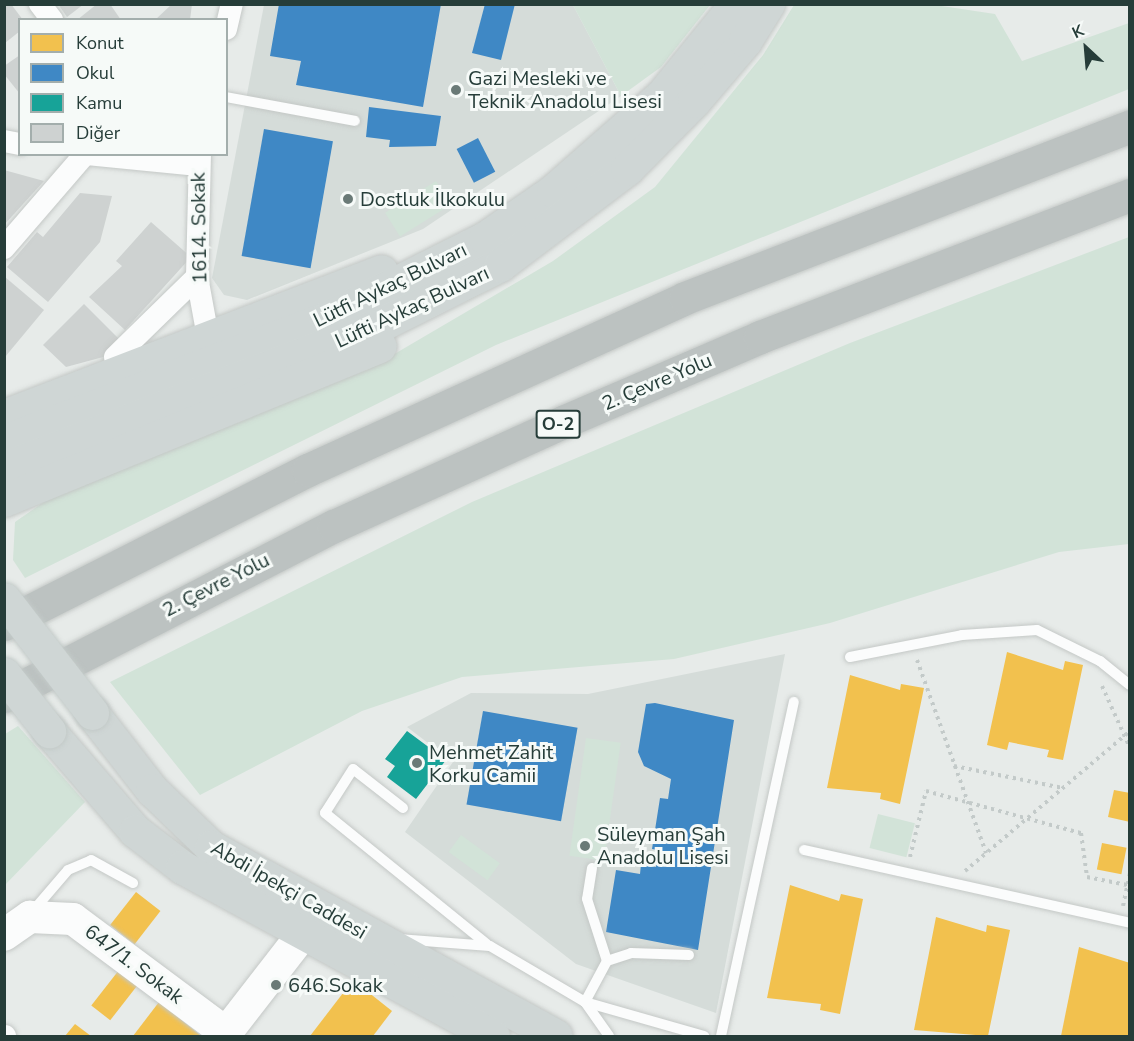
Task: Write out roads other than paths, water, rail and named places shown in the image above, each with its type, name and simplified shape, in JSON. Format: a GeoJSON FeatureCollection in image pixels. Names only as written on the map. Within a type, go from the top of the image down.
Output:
{"type":"FeatureCollection","features":[{"type":"Feature","properties":{"kind":"highway"},"geometry":{"type":"LineString","coordinates":[[4,624],[318,465],[685,298],[1130,126]]}},
{"type":"Feature","properties":{"kind":"highway","name":"2. Çevre Yolu"},"geometry":{"type":"LineString","coordinates":[[4,696],[334,526],[563,422],[760,337],[1130,195]]}},
{"type":"Feature","properties":{"kind":"main road","name":"Lütfi Aykaç Bulvarı"},"geometry":{"type":"LineString","coordinates":[[4,441],[336,314],[433,268],[529,208],[662,95],[736,4]]}},
{"type":"Feature","properties":{"kind":"main road","name":"Lüfti Aykaç Bulvarı"},"geometry":{"type":"LineString","coordinates":[[4,468],[382,324],[500,265],[627,169],[723,67],[768,4]]}},
{"type":"Feature","properties":{"kind":"main road"},"geometry":{"type":"LineString","coordinates":[[4,416],[451,245],[529,208]]}},
{"type":"Feature","properties":{"kind":"main road"},"geometry":{"type":"LineString","coordinates":[[4,500],[337,367],[443,313],[500,265]]}},
{"type":"Feature","properties":{"kind":"main road","name":"Abdi İpekçi Caddesi"},"geometry":{"type":"LineString","coordinates":[[4,598],[152,790],[211,847],[556,1036]]}},
{"type":"Feature","properties":{"kind":"main road","name":"Abdi İpekçi Caddesi"},"geometry":{"type":"LineString","coordinates":[[4,674],[101,795],[157,849],[302,935],[494,1036]]}},
{"type":"Feature","properties":{"kind":"street"},"geometry":{"type":"LineString","coordinates":[[40,4],[50,18]]}},
{"type":"Feature","properties":{"kind":"street"},"geometry":{"type":"LineString","coordinates":[[228,21],[232,4]]}},
{"type":"Feature","properties":{"kind":"street"},"geometry":{"type":"LineString","coordinates":[[4,248],[84,156]]}},
{"type":"Feature","properties":{"kind":"street"},"geometry":{"type":"LineString","coordinates":[[123,156],[199,160]]}},
{"type":"Feature","properties":{"kind":"street","name":"1614. Sokak"},"geometry":{"type":"LineString","coordinates":[[199,160],[197,278],[208,337]]}},
{"type":"Feature","properties":{"kind":"street"},"geometry":{"type":"LineString","coordinates":[[115,357],[197,278]]}},
{"type":"Feature","properties":{"kind":"street"},"geometry":{"type":"LineString","coordinates":[[4,935],[30,917]]}},
{"type":"Feature","properties":{"kind":"street","name":"647/1. Sokak"},"geometry":{"type":"LineString","coordinates":[[30,917],[74,919],[226,1035]]}},
{"type":"Feature","properties":{"kind":"street"},"geometry":{"type":"LineString","coordinates":[[226,1035],[302,935]]}},
{"type":"Feature","properties":{"kind":"lane"},"geometry":{"type":"LineString","coordinates":[[228,97],[355,121]]}},
{"type":"Feature","properties":{"kind":"lane"},"geometry":{"type":"LineString","coordinates":[[850,657],[912,645],[1037,630],[1088,655],[1130,685]]}},
{"type":"Feature","properties":{"kind":"lane"},"geometry":{"type":"LineString","coordinates":[[722,1036],[794,702]]}},
{"type":"Feature","properties":{"kind":"lane"},"geometry":{"type":"LineString","coordinates":[[403,807],[353,769],[325,813],[490,946],[585,1002],[704,1036]]}},
{"type":"Feature","properties":{"kind":"lane"},"geometry":{"type":"LineString","coordinates":[[804,850],[1124,922]]}},
{"type":"Feature","properties":{"kind":"lane"},"geometry":{"type":"LineString","coordinates":[[30,917],[68,870],[91,860],[133,883]]}},
{"type":"Feature","properties":{"kind":"lane"},"geometry":{"type":"LineString","coordinates":[[592,867],[587,891],[590,921],[607,961]]}},
{"type":"Feature","properties":{"kind":"lane"},"geometry":{"type":"LineString","coordinates":[[376,939],[490,946]]}},
{"type":"Feature","properties":{"kind":"lane"},"geometry":{"type":"LineString","coordinates":[[585,1002],[607,961],[632,953],[689,955]]}},
{"type":"Feature","properties":{"kind":"lane"},"geometry":{"type":"LineString","coordinates":[[585,1002],[609,1036]]}},
{"type":"Feature","properties":{"kind":"place","name":"Gazi Mesleki ve Teknik Anadolu Lisesi"},"geometry":{"type":"Point","coordinates":[456,90]}},
{"type":"Feature","properties":{"kind":"place","name":"Dostluk İlkokulu"},"geometry":{"type":"Point","coordinates":[348,199]}},
{"type":"Feature","properties":{"kind":"place","name":"Mehmet Zahit Korku Camii"},"geometry":{"type":"Point","coordinates":[417,763]}},
{"type":"Feature","properties":{"kind":"place","name":"Süleyman Şah Anadolu Lisesi"},"geometry":{"type":"Point","coordinates":[585,846]}},
{"type":"Feature","properties":{"kind":"place","name":"646.Sokak"},"geometry":{"type":"Point","coordinates":[276,985]}}]}
